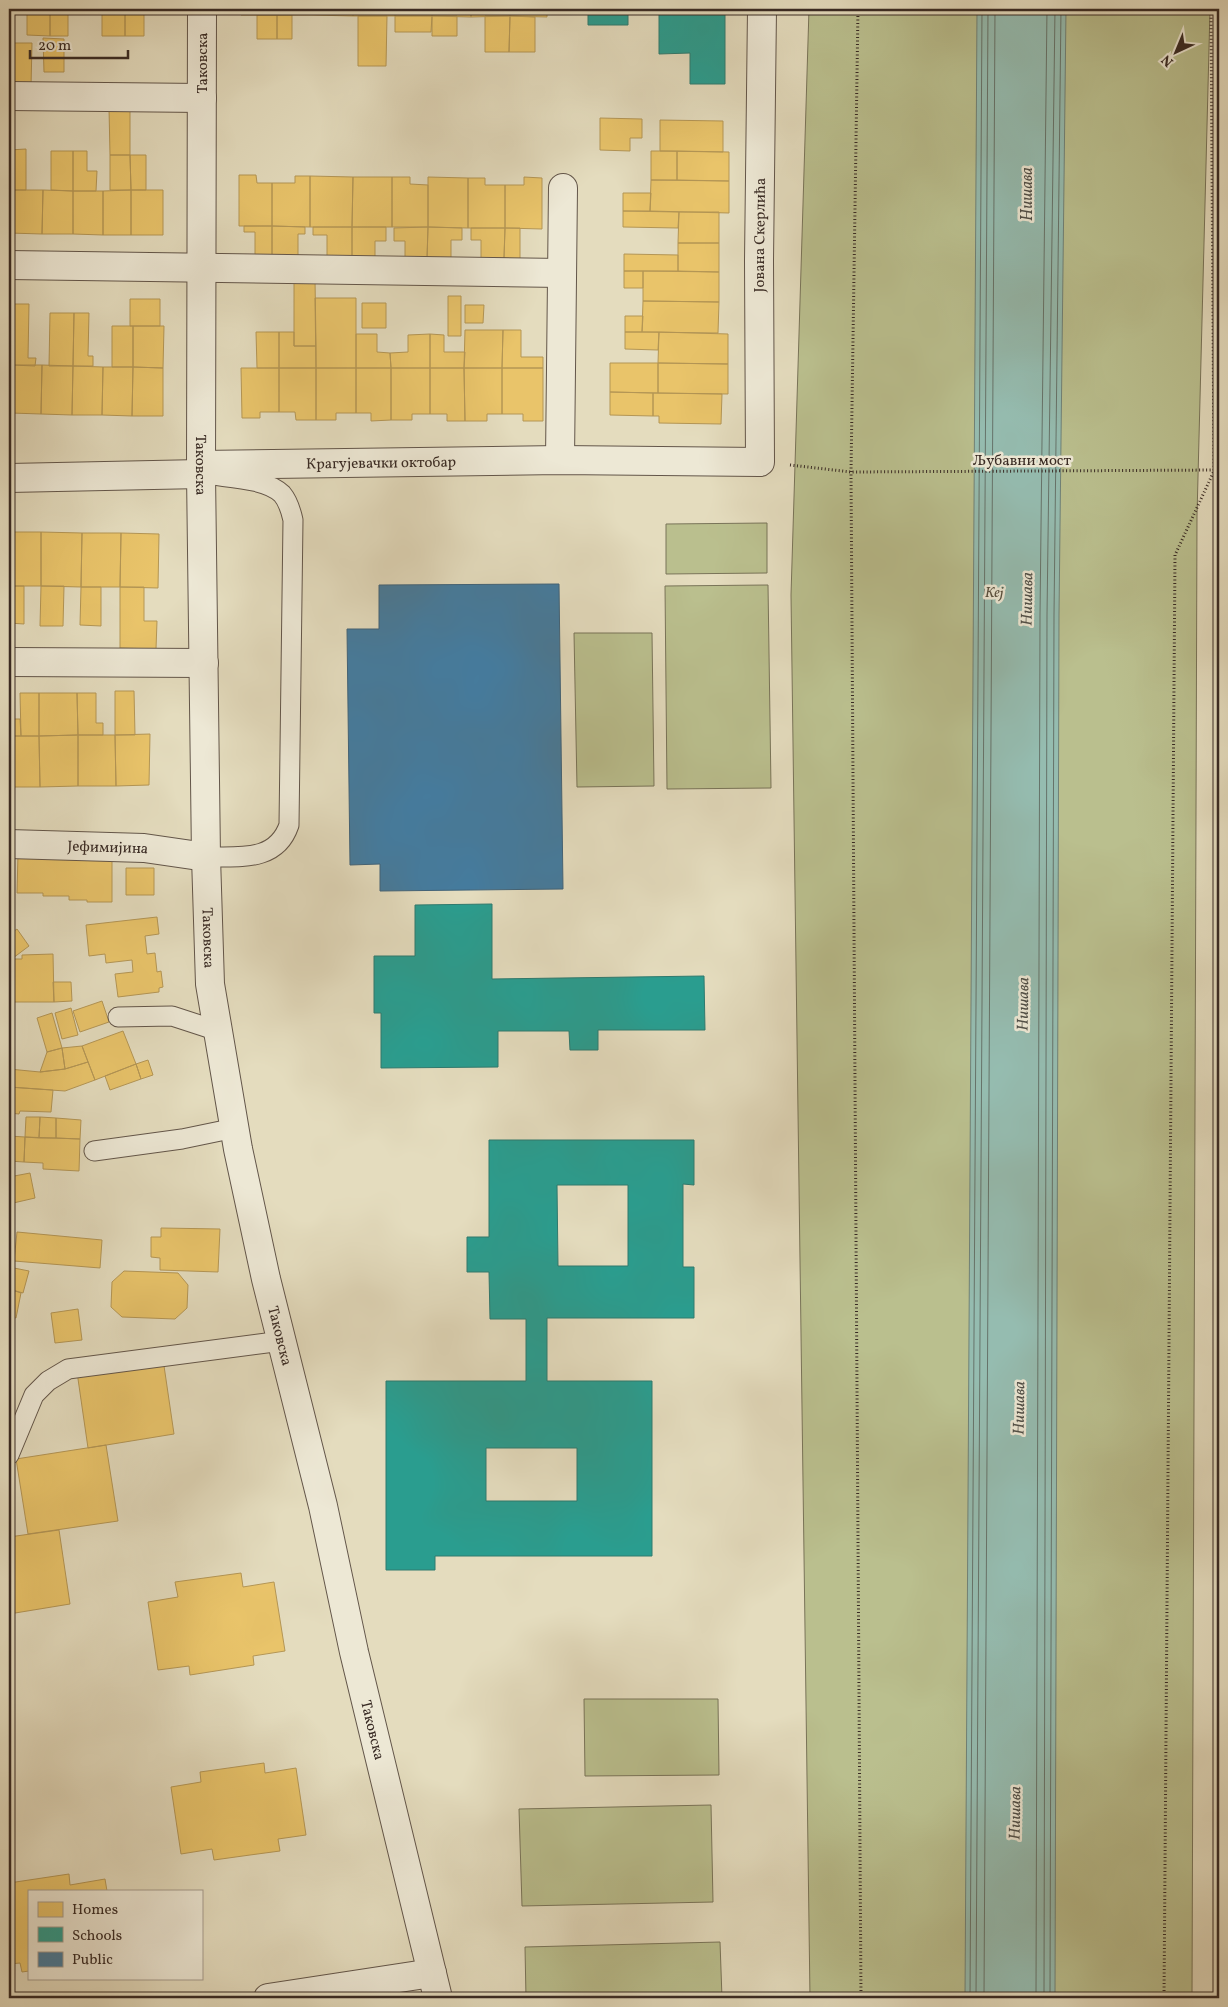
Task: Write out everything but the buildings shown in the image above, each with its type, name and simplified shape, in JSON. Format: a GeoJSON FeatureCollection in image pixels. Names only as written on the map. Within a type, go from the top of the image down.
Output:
{"type":"FeatureCollection","features":[{"type":"Feature","properties":{"kind":"street","name":"Таковска"},"geometry":{"type":"LineString","coordinates":[[202,9],[201,469],[206,857],[210,984],[235,1128],[266,1279],[323,1506],[354,1652],[435,1986]]}},
{"type":"Feature","properties":{"kind":"street","name":"Јована Скерлића"},"geometry":{"type":"LineString","coordinates":[[760,462],[759,261],[762,9]]}},
{"type":"Feature","properties":{"kind":"street"},"geometry":{"type":"LineString","coordinates":[[9,96],[202,98]]}},
{"type":"Feature","properties":{"kind":"street"},"geometry":{"type":"LineString","coordinates":[[560,460],[563,188]]}},
{"type":"Feature","properties":{"kind":"street"},"geometry":{"type":"LineString","coordinates":[[9,265],[562,273]]}},
{"type":"Feature","properties":{"kind":"street","name":"Крагујевачки октобар"},"geometry":{"type":"LineString","coordinates":[[9,478],[201,469],[560,460],[760,462]]}},
{"type":"Feature","properties":{"kind":"street"},"geometry":{"type":"LineString","coordinates":[[9,662],[204,662]]}},
{"type":"Feature","properties":{"kind":"street","name":"Јефимијина"},"geometry":{"type":"LineString","coordinates":[[9,844],[144,848],[206,857]]}},
{"type":"Feature","properties":{"kind":"street"},"geometry":{"type":"LineString","coordinates":[[268,1998],[435,1986]]}},
{"type":"Feature","properties":{"kind":"lane"},"geometry":{"type":"LineString","coordinates":[[201,469],[262,483],[273,488],[286,501],[293,520],[288,825],[285,835],[278,844],[259,855],[206,857]]}},
{"type":"Feature","properties":{"kind":"lane"},"geometry":{"type":"LineString","coordinates":[[118,1017],[172,1016],[218,1031]]}},
{"type":"Feature","properties":{"kind":"lane"},"geometry":{"type":"LineString","coordinates":[[94,1151],[182,1139],[235,1128]]}},
{"type":"Feature","properties":{"kind":"lane"},"geometry":{"type":"LineString","coordinates":[[9,1455],[34,1395],[48,1381],[68,1369],[282,1342]]}},
{"type":"Feature","properties":{"kind":"path"},"geometry":{"type":"LineString","coordinates":[[858,9],[852,472],[862,1998]]}},
{"type":"Feature","properties":{"kind":"path"},"geometry":{"type":"LineString","coordinates":[[1164,1998],[1175,555],[1214,471],[1211,9]]}},
{"type":"Feature","properties":{"kind":"path"},"geometry":{"type":"LineString","coordinates":[[760,462],[852,472]]}},
{"type":"Feature","properties":{"kind":"path","name":"Љубавни мост"},"geometry":{"type":"LineString","coordinates":[[852,472],[1219,470]]}},
{"type":"Feature","properties":{"kind":"green space","name":"Кеј"},"geometry":{"type":"Polygon","coordinates":[[[809,9],[1210,9],[1197,516],[1192,1998],[810,1998],[791,595],[809,9]]]}},
{"type":"Feature","properties":{"kind":"green space"},"geometry":{"type":"Polygon","coordinates":[[[767,523],[767,573],[666,574],[666,524],[767,523]]]}},
{"type":"Feature","properties":{"kind":"green space"},"geometry":{"type":"Polygon","coordinates":[[[768,585],[771,788],[667,789],[665,586],[768,585]]]}},
{"type":"Feature","properties":{"kind":"green space"},"geometry":{"type":"Polygon","coordinates":[[[574,633],[652,633],[654,786],[577,787],[574,633]]]}},
{"type":"Feature","properties":{"kind":"green space"},"geometry":{"type":"Polygon","coordinates":[[[584,1699],[718,1699],[719,1775],[585,1776],[584,1699]]]}},
{"type":"Feature","properties":{"kind":"green space"},"geometry":{"type":"Polygon","coordinates":[[[711,1805],[713,1902],[522,1906],[519,1809],[711,1805]]]}},
{"type":"Feature","properties":{"kind":"green space"},"geometry":{"type":"Polygon","coordinates":[[[720,1942],[722,1998],[526,1998],[525,1947],[720,1942]]]}},
{"type":"Feature","properties":{"kind":"water","name":"Нишава"},"geometry":{"type":"Polygon","coordinates":[[[977,9],[1066,9],[1059,615],[1055,1998],[965,1998],[977,9]]]}}]}
